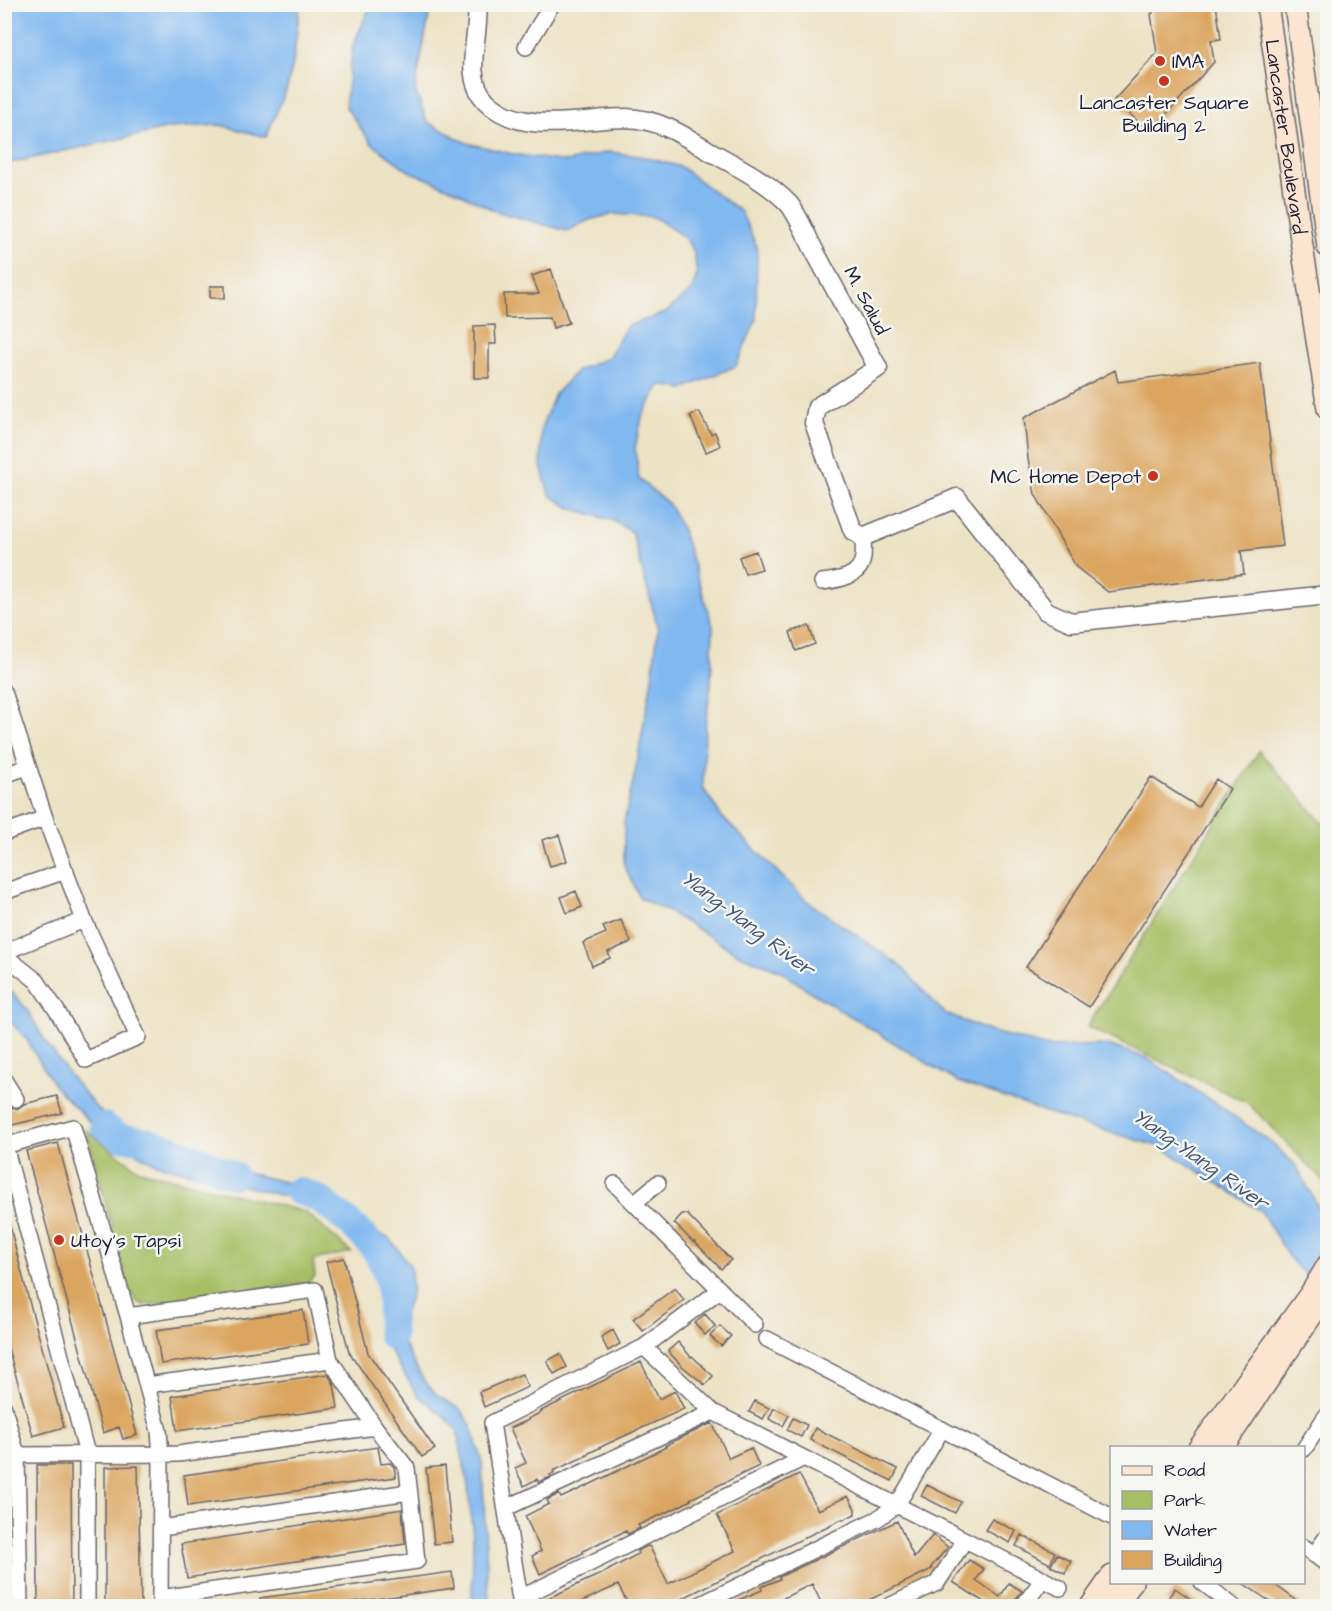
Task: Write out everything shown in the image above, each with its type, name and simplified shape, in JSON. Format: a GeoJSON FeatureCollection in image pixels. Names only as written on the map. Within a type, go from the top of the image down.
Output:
{"type":"FeatureCollection","features":[{"type":"Feature","properties":{"kind":"main road","name":"Lancaster Boulevard"},"geometry":{"type":"LineString","coordinates":[[1267,4],[1328,409]]}},
{"type":"Feature","properties":{"kind":"main road","name":"Lancaster Boulevard"},"geometry":{"type":"LineString","coordinates":[[1294,4],[1327,234]]}},
{"type":"Feature","properties":{"kind":"main road"},"geometry":{"type":"LineString","coordinates":[[1223,1446],[1319,1296],[1328,1265]]}},
{"type":"Feature","properties":{"kind":"main road"},"geometry":{"type":"LineString","coordinates":[[1200,1446],[1319,1296]]}},
{"type":"Feature","properties":{"kind":"main road"},"geometry":{"type":"LineString","coordinates":[[1091,1606],[1110,1579]]}},
{"type":"Feature","properties":{"kind":"main road"},"geometry":{"type":"LineString","coordinates":[[1116,1606],[1131,1584]]}},
{"type":"Feature","properties":{"kind":"street","name":"M. Salud"},"geometry":{"type":"LineString","coordinates":[[477,4],[478,25],[473,69],[477,86],[485,100],[500,112],[540,123],[627,118],[653,121],[679,133],[766,184],[790,206],[878,368],[817,407],[814,423],[853,531],[863,537]]}},
{"type":"Feature","properties":{"kind":"street"},"geometry":{"type":"LineString","coordinates":[[526,47],[552,4]]}},
{"type":"Feature","properties":{"kind":"street"},"geometry":{"type":"LineString","coordinates":[[822,582],[840,580],[856,572],[864,559],[863,537],[957,498],[1046,611],[1071,622],[1328,596]]}},
{"type":"Feature","properties":{"kind":"street"},"geometry":{"type":"LineString","coordinates":[[4,692],[8,712],[45,818],[84,920],[138,1037],[86,1060],[38,981],[4,953],[84,920]]}},
{"type":"Feature","properties":{"kind":"street"},"geometry":{"type":"LineString","coordinates":[[4,775],[28,767]]}},
{"type":"Feature","properties":{"kind":"street"},"geometry":{"type":"LineString","coordinates":[[4,833],[45,818]]}},
{"type":"Feature","properties":{"kind":"street"},"geometry":{"type":"LineString","coordinates":[[4,892],[66,871]]}},
{"type":"Feature","properties":{"kind":"street"},"geometry":{"type":"LineString","coordinates":[[5,1081],[16,1099]]}},
{"type":"Feature","properties":{"kind":"street"},"geometry":{"type":"LineString","coordinates":[[87,1606],[87,1454],[5,1146],[73,1127],[159,1431],[161,1455],[160,1602],[417,1561],[407,1468],[375,1427],[330,1360],[315,1290],[128,1316]]}},
{"type":"Feature","properties":{"kind":"street"},"geometry":{"type":"LineString","coordinates":[[634,1203],[658,1183]]}},
{"type":"Feature","properties":{"kind":"street"},"geometry":{"type":"LineString","coordinates":[[615,1184],[755,1325]]}},
{"type":"Feature","properties":{"kind":"street"},"geometry":{"type":"LineString","coordinates":[[720,1290],[644,1347],[492,1423],[521,1602],[804,1458]]}},
{"type":"Feature","properties":{"kind":"street"},"geometry":{"type":"LineString","coordinates":[[767,1339],[1110,1516]]}},
{"type":"Feature","properties":{"kind":"street"},"geometry":{"type":"LineString","coordinates":[[644,1347],[713,1412],[1060,1588]]}},
{"type":"Feature","properties":{"kind":"street"},"geometry":{"type":"LineString","coordinates":[[147,1385],[330,1360]]}},
{"type":"Feature","properties":{"kind":"street"},"geometry":{"type":"LineString","coordinates":[[4,1408],[17,1455],[20,1606]]}},
{"type":"Feature","properties":{"kind":"street"},"geometry":{"type":"LineString","coordinates":[[506,1508],[713,1412]]}},
{"type":"Feature","properties":{"kind":"street"},"geometry":{"type":"LineString","coordinates":[[1305,1448],[1326,1416]]}},
{"type":"Feature","properties":{"kind":"street"},"geometry":{"type":"LineString","coordinates":[[17,1455],[178,1454],[375,1427]]}},
{"type":"Feature","properties":{"kind":"street"},"geometry":{"type":"LineString","coordinates":[[697,1606],[877,1519],[897,1505],[942,1429]]}},
{"type":"Feature","properties":{"kind":"street"},"geometry":{"type":"LineString","coordinates":[[161,1528],[410,1492]]}},
{"type":"Feature","properties":{"kind":"street"},"geometry":{"type":"LineString","coordinates":[[1328,1535],[1309,1551],[1328,1565]]}},
{"type":"Feature","properties":{"kind":"street"},"geometry":{"type":"LineString","coordinates":[[889,1606],[937,1583],[966,1540]]}},
{"type":"Feature","properties":{"kind":"street"},"geometry":{"type":"LineString","coordinates":[[1023,1606],[1043,1579]]}},
{"type":"Feature","properties":{"kind":"street"},"geometry":{"type":"LineString","coordinates":[[1205,1584],[1233,1606]]}},
{"type":"Feature","properties":{"kind":"green space"},"geometry":{"type":"Polygon","coordinates":[[[1259,751],[1327,828],[1327,1185],[1248,1103],[1087,1027],[1259,751]]]}},
{"type":"Feature","properties":{"kind":"green space"},"geometry":{"type":"Polygon","coordinates":[[[86,1130],[139,1170],[305,1212],[351,1252],[313,1260],[315,1276],[308,1283],[144,1305],[136,1301],[128,1287],[86,1130]]]}},
{"type":"Feature","properties":{"kind":"water"},"geometry":{"type":"Polygon","coordinates":[[[4,5],[300,5],[293,63],[287,88],[266,137],[220,125],[170,128],[5,164],[4,5]]]}},
{"type":"Feature","properties":{"kind":"water","name":"Ylang-Ylang River"},"geometry":{"type":"Polygon","coordinates":[[[371,5],[431,5],[415,89],[427,122],[467,143],[513,154],[566,162],[609,152],[645,157],[681,167],[741,212],[757,247],[756,320],[736,366],[683,389],[660,385],[643,414],[635,447],[639,479],[669,504],[683,532],[713,626],[703,788],[722,817],[807,901],[901,966],[944,1013],[989,1031],[1049,1047],[1108,1045],[1146,1058],[1273,1144],[1296,1166],[1327,1219],[1327,1292],[1300,1270],[1288,1256],[1261,1211],[1161,1147],[1072,1121],[958,1082],[779,970],[740,955],[671,913],[640,898],[624,865],[624,821],[652,679],[658,628],[632,532],[614,521],[570,508],[550,495],[541,465],[541,429],[555,394],[578,370],[608,358],[627,326],[665,313],[692,290],[697,275],[694,252],[685,238],[654,217],[613,214],[589,220],[567,231],[495,211],[409,171],[372,144],[345,106],[353,45],[371,5]]]}},
{"type":"Feature","properties":{"kind":"water"},"geometry":{"type":"Polygon","coordinates":[[[4,988],[14,994],[28,1011],[67,1072],[94,1105],[116,1126],[171,1155],[337,1197],[367,1228],[390,1239],[411,1267],[412,1290],[400,1327],[403,1343],[424,1381],[438,1396],[460,1409],[471,1425],[482,1462],[488,1592],[491,1606],[472,1606],[473,1537],[468,1485],[457,1430],[444,1416],[418,1396],[383,1337],[384,1317],[391,1296],[390,1274],[381,1254],[335,1209],[157,1164],[104,1136],[55,1087],[27,1040],[5,1017],[4,988]]]}},
{"type":"Feature","properties":{"kind":"building","name":"Lancaster Square Building 2"},"geometry":{"type":"Polygon","coordinates":[[[1152,4],[1216,4],[1221,39],[1211,40],[1214,62],[1150,132],[1114,100],[1157,53],[1151,14],[1153,13],[1152,4]]]}},
{"type":"Feature","properties":{"kind":"building"},"geometry":{"type":"Polygon","coordinates":[[[551,269],[569,323],[553,328],[550,317],[505,318],[504,294],[539,294],[532,276],[551,269]]]}},
{"type":"Feature","properties":{"kind":"building"},"geometry":{"type":"Polygon","coordinates":[[[210,286],[225,286],[225,298],[210,298],[210,286]]]}},
{"type":"Feature","properties":{"kind":"building"},"geometry":{"type":"Polygon","coordinates":[[[495,325],[496,344],[489,344],[489,378],[474,378],[474,326],[495,325]]]}},
{"type":"Feature","properties":{"kind":"building","name":"MC Home Depot"},"geometry":{"type":"Polygon","coordinates":[[[1260,363],[1283,546],[1241,551],[1244,574],[1108,592],[1076,567],[1035,494],[1028,459],[1024,418],[1115,370],[1118,382],[1260,363]]]}},
{"type":"Feature","properties":{"kind":"building"},"geometry":{"type":"Polygon","coordinates":[[[699,412],[711,434],[715,432],[720,446],[706,452],[690,416],[699,412]]]}},
{"type":"Feature","properties":{"kind":"building"},"geometry":{"type":"Polygon","coordinates":[[[756,551],[762,569],[745,574],[739,557],[756,551]]]}},
{"type":"Feature","properties":{"kind":"building"},"geometry":{"type":"Polygon","coordinates":[[[809,626],[815,644],[796,651],[790,632],[809,626]]]}},
{"type":"Feature","properties":{"kind":"building"},"geometry":{"type":"Polygon","coordinates":[[[1151,777],[1198,807],[1216,779],[1230,789],[1089,1007],[1026,967],[1151,777]]]}},
{"type":"Feature","properties":{"kind":"building"},"geometry":{"type":"Polygon","coordinates":[[[559,835],[567,861],[550,866],[542,840],[559,835]]]}},
{"type":"Feature","properties":{"kind":"building"},"geometry":{"type":"Polygon","coordinates":[[[576,891],[582,907],[567,913],[561,897],[576,891]]]}},
{"type":"Feature","properties":{"kind":"building"},"geometry":{"type":"Polygon","coordinates":[[[621,920],[631,942],[608,952],[610,958],[592,966],[583,943],[606,933],[603,927],[621,920]]]}},
{"type":"Feature","properties":{"kind":"building"},"geometry":{"type":"Polygon","coordinates":[[[57,1096],[62,1113],[4,1127],[4,1109],[17,1109],[24,1104],[57,1096]]]}},
{"type":"Feature","properties":{"kind":"building"},"geometry":{"type":"Polygon","coordinates":[[[58,1143],[137,1435],[123,1439],[119,1427],[103,1433],[26,1151],[58,1143]]]}},
{"type":"Feature","properties":{"kind":"building"},"geometry":{"type":"Polygon","coordinates":[[[682,1214],[687,1214],[731,1260],[721,1269],[674,1223],[682,1214]]]}},
{"type":"Feature","properties":{"kind":"building"},"geometry":{"type":"Polygon","coordinates":[[[4,1223],[9,1223],[64,1427],[33,1436],[4,1334],[4,1223]]]}},
{"type":"Feature","properties":{"kind":"building"},"geometry":{"type":"Polygon","coordinates":[[[344,1258],[368,1353],[435,1449],[422,1457],[349,1352],[326,1262],[344,1258]]]}},
{"type":"Feature","properties":{"kind":"building"},"geometry":{"type":"Polygon","coordinates":[[[675,1288],[684,1300],[643,1331],[633,1319],[675,1288]]]}},
{"type":"Feature","properties":{"kind":"building"},"geometry":{"type":"Polygon","coordinates":[[[303,1310],[308,1344],[161,1364],[156,1330],[303,1310]]]}},
{"type":"Feature","properties":{"kind":"building"},"geometry":{"type":"Polygon","coordinates":[[[705,1314],[715,1326],[705,1335],[695,1323],[705,1314]]]}},
{"type":"Feature","properties":{"kind":"building"},"geometry":{"type":"Polygon","coordinates":[[[720,1326],[731,1336],[721,1346],[710,1336],[720,1326]]]}},
{"type":"Feature","properties":{"kind":"building"},"geometry":{"type":"Polygon","coordinates":[[[613,1330],[620,1344],[608,1351],[601,1337],[613,1330]]]}},
{"type":"Feature","properties":{"kind":"building"},"geometry":{"type":"Polygon","coordinates":[[[678,1342],[713,1376],[705,1385],[668,1351],[678,1342]]]}},
{"type":"Feature","properties":{"kind":"building"},"geometry":{"type":"Polygon","coordinates":[[[560,1354],[567,1367],[554,1374],[547,1361],[560,1354]]]}},
{"type":"Feature","properties":{"kind":"building"},"geometry":{"type":"Polygon","coordinates":[[[641,1362],[659,1399],[675,1391],[684,1409],[553,1471],[551,1477],[538,1482],[537,1479],[524,1486],[515,1468],[526,1463],[510,1428],[641,1362]]]}},
{"type":"Feature","properties":{"kind":"building"},"geometry":{"type":"Polygon","coordinates":[[[328,1374],[334,1384],[338,1408],[177,1431],[172,1396],[328,1374]]]}},
{"type":"Feature","properties":{"kind":"building"},"geometry":{"type":"Polygon","coordinates":[[[522,1374],[528,1387],[484,1407],[479,1392],[522,1374]]]}},
{"type":"Feature","properties":{"kind":"building"},"geometry":{"type":"Polygon","coordinates":[[[755,1401],[769,1408],[763,1419],[749,1412],[755,1401]]]}},
{"type":"Feature","properties":{"kind":"building"},"geometry":{"type":"Polygon","coordinates":[[[774,1408],[789,1415],[783,1426],[769,1419],[774,1408]]]}},
{"type":"Feature","properties":{"kind":"building"},"geometry":{"type":"Polygon","coordinates":[[[793,1418],[807,1425],[801,1437],[787,1430],[793,1418]]]}},
{"type":"Feature","properties":{"kind":"building"},"geometry":{"type":"Polygon","coordinates":[[[712,1423],[729,1458],[751,1448],[759,1466],[638,1525],[640,1528],[628,1534],[626,1531],[601,1542],[540,1574],[532,1556],[541,1551],[525,1516],[549,1504],[547,1500],[559,1494],[561,1498],[712,1423]]]}},
{"type":"Feature","properties":{"kind":"building"},"geometry":{"type":"Polygon","coordinates":[[[815,1428],[898,1469],[892,1481],[810,1440],[815,1428]]]}},
{"type":"Feature","properties":{"kind":"building"},"geometry":{"type":"Polygon","coordinates":[[[378,1447],[381,1464],[390,1463],[394,1467],[396,1477],[188,1506],[184,1475],[378,1447]]]}},
{"type":"Feature","properties":{"kind":"building"},"geometry":{"type":"Polygon","coordinates":[[[37,1465],[71,1465],[72,1606],[38,1606],[37,1465]]]}},
{"type":"Feature","properties":{"kind":"building"},"geometry":{"type":"Polygon","coordinates":[[[138,1466],[141,1606],[105,1606],[105,1467],[138,1466]]]}},
{"type":"Feature","properties":{"kind":"building"},"geometry":{"type":"Polygon","coordinates":[[[445,1466],[452,1542],[434,1544],[426,1468],[445,1466]]]}},
{"type":"Feature","properties":{"kind":"building"},"geometry":{"type":"Polygon","coordinates":[[[799,1474],[818,1510],[848,1496],[855,1509],[855,1514],[667,1606],[629,1606],[618,1585],[572,1606],[531,1606],[607,1571],[648,1546],[668,1584],[735,1551],[717,1515],[799,1474]]]}},
{"type":"Feature","properties":{"kind":"building"},"geometry":{"type":"Polygon","coordinates":[[[927,1485],[961,1502],[955,1513],[921,1496],[927,1485]]]}},
{"type":"Feature","properties":{"kind":"building"},"geometry":{"type":"Polygon","coordinates":[[[402,1509],[405,1544],[187,1578],[181,1544],[402,1509]]]}},
{"type":"Feature","properties":{"kind":"building"},"geometry":{"type":"Polygon","coordinates":[[[992,1519],[1016,1531],[1010,1543],[985,1530],[992,1519]]]}},
{"type":"Feature","properties":{"kind":"building"},"geometry":{"type":"Polygon","coordinates":[[[897,1521],[914,1558],[933,1535],[948,1547],[931,1567],[932,1569],[857,1606],[823,1606],[812,1584],[767,1606],[724,1606],[762,1590],[761,1587],[780,1579],[779,1577],[897,1521]]]}},
{"type":"Feature","properties":{"kind":"building"},"geometry":{"type":"Polygon","coordinates":[[[1022,1535],[1055,1552],[1050,1564],[1016,1546],[1022,1535]]]}},
{"type":"Feature","properties":{"kind":"building"},"geometry":{"type":"Polygon","coordinates":[[[1057,1554],[1071,1561],[1065,1573],[1051,1566],[1057,1554]]]}},
{"type":"Feature","properties":{"kind":"building"},"geometry":{"type":"Polygon","coordinates":[[[969,1560],[984,1569],[976,1580],[1000,1597],[1009,1583],[1022,1591],[1011,1605],[1013,1606],[990,1606],[953,1582],[969,1560]]]}},
{"type":"Feature","properties":{"kind":"building"},"geometry":{"type":"Polygon","coordinates":[[[452,1572],[454,1588],[325,1606],[261,1606],[260,1598],[452,1572]]]}},
{"type":"Feature","properties":{"kind":"building"},"geometry":{"type":"Polygon","coordinates":[[[1244,1584],[1274,1584],[1304,1606],[1277,1606],[1244,1584]]]}},
{"type":"Feature","properties":{"kind":"building"},"geometry":{"type":"Polygon","coordinates":[[[1175,1588],[1201,1606],[1174,1606],[1166,1601],[1175,1588]]]}},
{"type":"Feature","properties":{"kind":"waterway"},"geometry":{"type":"LineString","coordinates":[[104,1126],[120,1137],[146,1141],[168,1148],[233,1175]]}},
{"type":"Feature","properties":{"kind":"waterway"},"geometry":{"type":"LineString","coordinates":[[298,1191],[317,1198],[342,1217],[364,1236],[379,1256],[388,1279],[392,1336]]}},
{"type":"Feature","properties":{"kind":"place","name":"IMA"},"geometry":{"type":"Point","coordinates":[1160,61]}},
{"type":"Feature","properties":{"kind":"place","name":"Lancaster Square Building 2"},"geometry":{"type":"Point","coordinates":[1164,81]}},
{"type":"Feature","properties":{"kind":"place","name":"MC Home Depot"},"geometry":{"type":"Point","coordinates":[1153,476]}},
{"type":"Feature","properties":{"kind":"place","name":"Utoy's Tapsi"},"geometry":{"type":"Point","coordinates":[59,1240]}}]}
